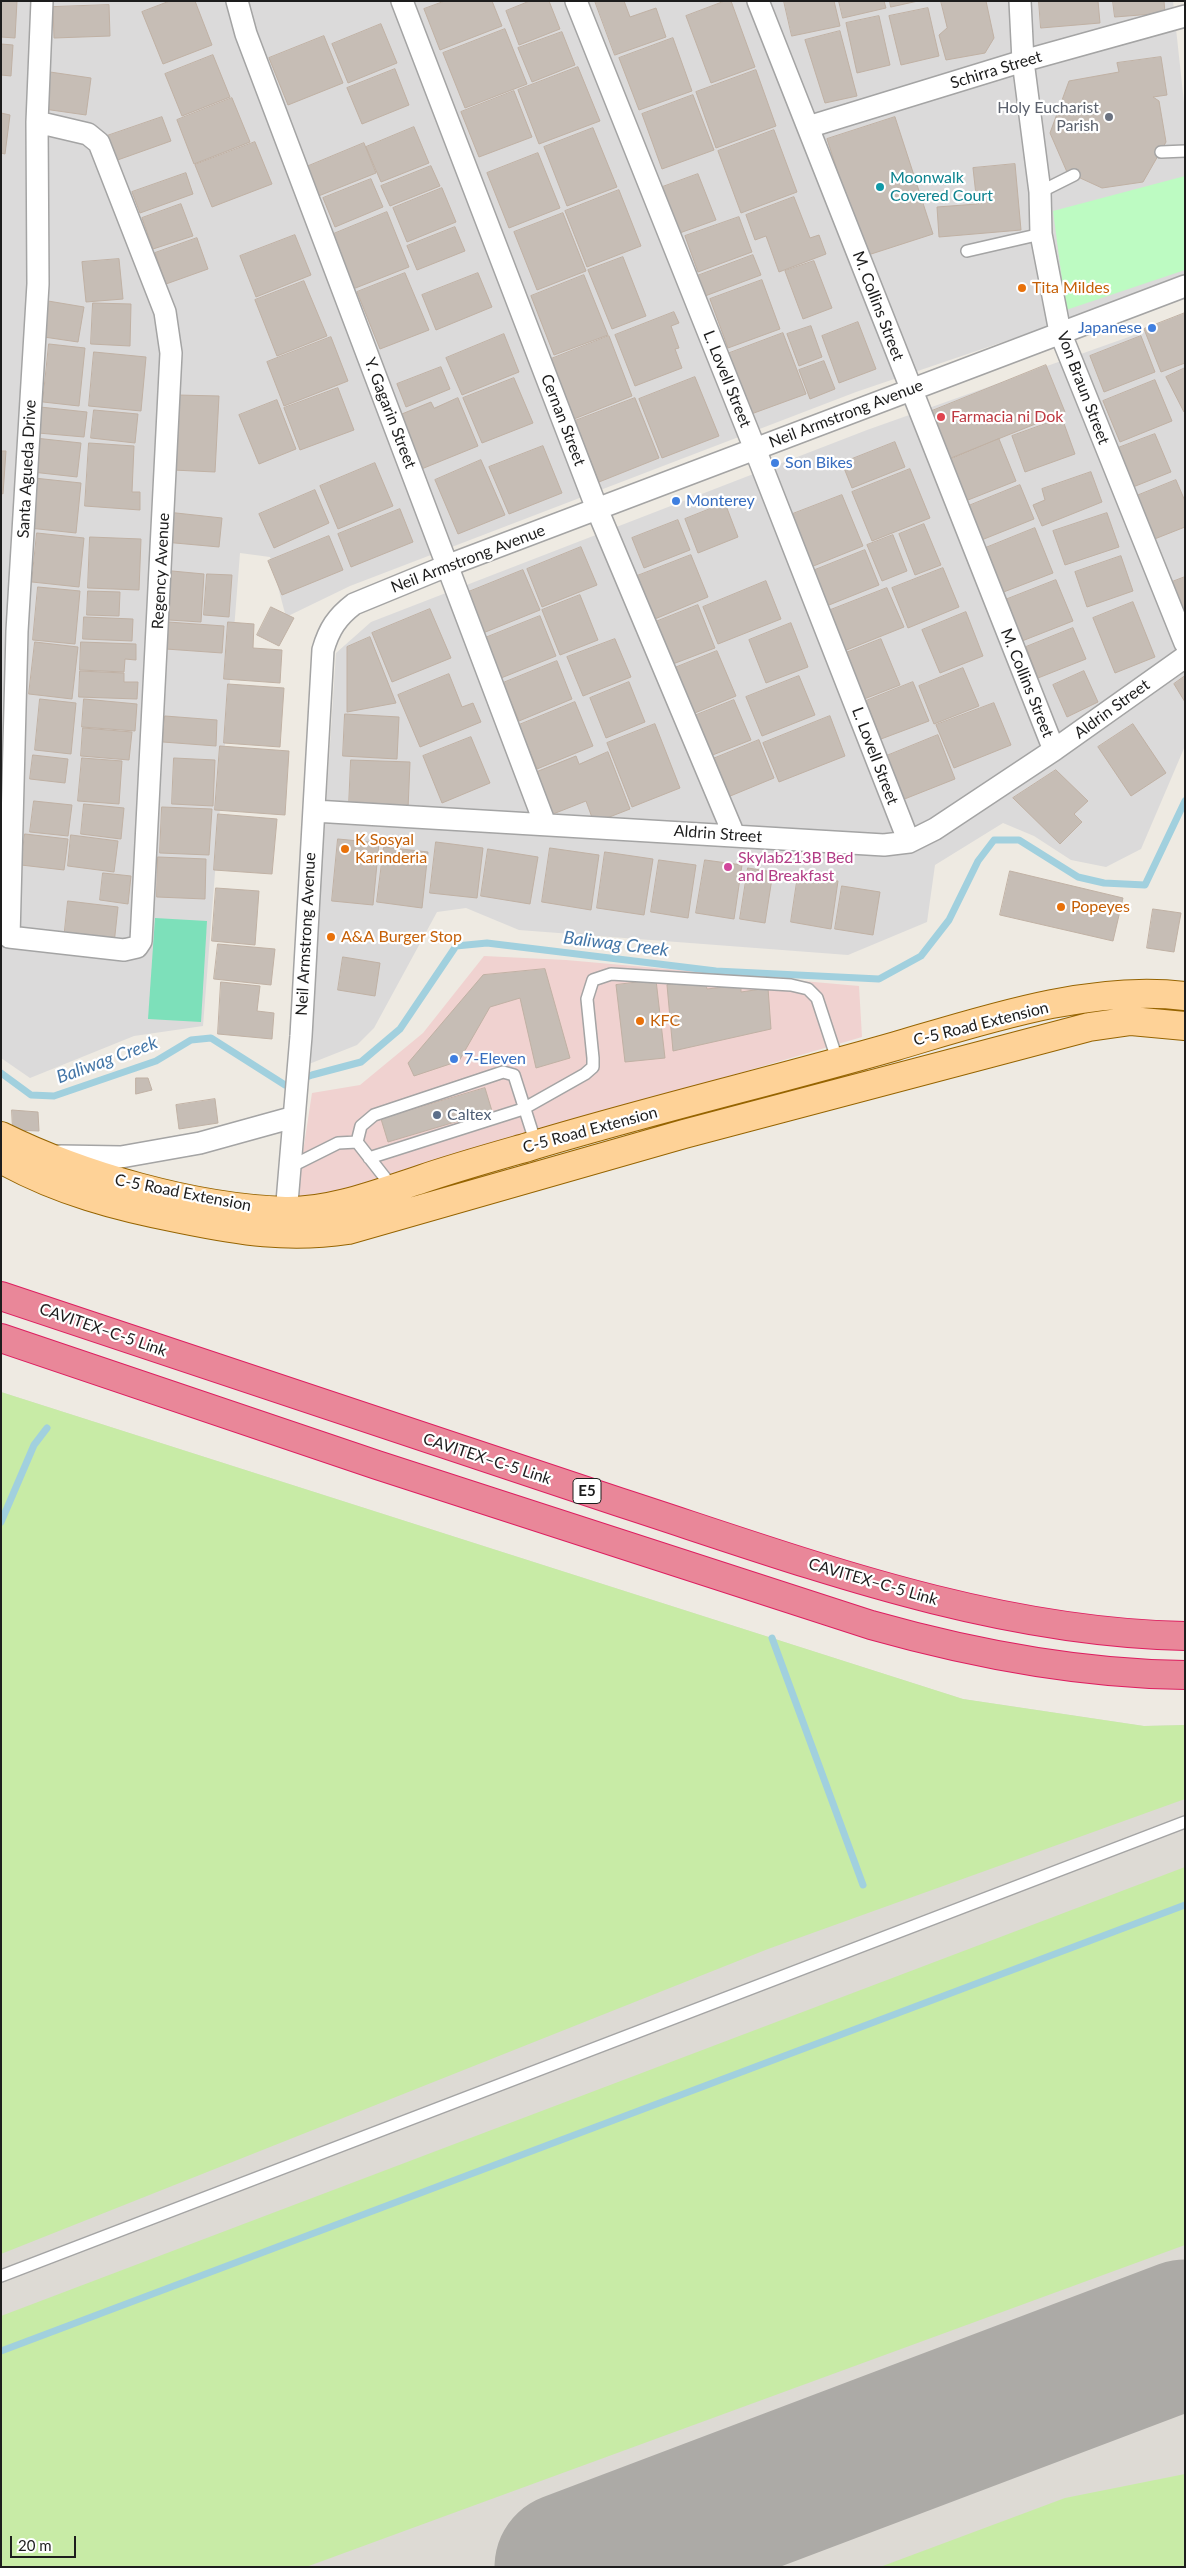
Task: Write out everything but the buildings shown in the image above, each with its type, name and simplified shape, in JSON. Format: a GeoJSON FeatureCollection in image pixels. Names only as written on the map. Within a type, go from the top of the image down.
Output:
{"type":"FeatureCollection","features":[{"type":"Feature","properties":{"kind":"highway","name":"CAVITEX–C-5 Link"},"geometry":{"type":"LineString","coordinates":[[1,1296],[468,1452],[834,1572],[918,1597],[993,1615],[1053,1625],[1132,1634],[1185,1636]]}},
{"type":"Feature","properties":{"kind":"highway","name":"E5"},"geometry":{"type":"LineString","coordinates":[[1,1338],[386,1468],[871,1625],[951,1646],[1044,1664],[1122,1673],[1185,1675]]}},
{"type":"Feature","properties":{"kind":"main road","name":"C-5 Road Extension"},"geometry":{"type":"LineString","coordinates":[[1,1159],[74,1193],[125,1208],[235,1230],[286,1223],[330,1206],[536,1144],[838,1062],[1005,1014],[1087,999],[1136,994],[1163,993],[1185,996]]}},
{"type":"Feature","properties":{"kind":"main road","name":"C-5 Road Extension"},"geometry":{"type":"LineString","coordinates":[[1,1136],[36,1153],[88,1173],[170,1194],[226,1204],[286,1223],[316,1235],[348,1230],[684,1134],[1089,1027],[1131,1021],[1185,1026]]}},
{"type":"Feature","properties":{"kind":"street","name":"Santa Agueda Drive"},"geometry":{"type":"LineString","coordinates":[[5,938],[17,631],[38,284],[37,122],[42,1]]}},
{"type":"Feature","properties":{"kind":"street","name":"Y. Gagarin Street"},"geometry":{"type":"LineString","coordinates":[[237,1],[249,43],[545,824]]}},
{"type":"Feature","properties":{"kind":"street","name":"Cernan Street"},"geometry":{"type":"LineString","coordinates":[[402,1],[597,509],[734,835]]}},
{"type":"Feature","properties":{"kind":"street","name":"L. Lovell Street"},"geometry":{"type":"LineString","coordinates":[[576,1],[909,842]]}},
{"type":"Feature","properties":{"kind":"street","name":"M. Collins Street"},"geometry":{"type":"LineString","coordinates":[[758,1],[910,390],[1054,750]]}},
{"type":"Feature","properties":{"kind":"street","name":"Von Braun Street"},"geometry":{"type":"LineString","coordinates":[[1020,1],[1022,61],[1040,192],[1041,234],[1060,332],[1185,643]]}},
{"type":"Feature","properties":{"kind":"street","name":"Schirra Street"},"geometry":{"type":"LineString","coordinates":[[808,127],[1022,61],[1185,16]]}},
{"type":"Feature","properties":{"kind":"street","name":"Regency Avenue"},"geometry":{"type":"LineString","coordinates":[[5,938],[124,950],[137,947],[141,941],[171,353],[166,312],[98,144],[88,134],[37,122]]}},
{"type":"Feature","properties":{"kind":"street","name":"Neil Armstrong Avenue"},"geometry":{"type":"LineString","coordinates":[[286,1223],[299,1057],[323,650],[331,626],[354,604],[448,565],[1185,286]]}},
{"type":"Feature","properties":{"kind":"street","name":"Aldrin Street"},"geometry":{"type":"LineString","coordinates":[[314,811],[884,845],[909,842],[935,829],[1054,750],[1185,657]]}},
{"type":"Feature","properties":{"kind":"street"},"geometry":{"type":"LineString","coordinates":[[36,1153],[121,1157],[200,1143],[294,1117]]}},
{"type":"Feature","properties":{"kind":"lane"},"geometry":{"type":"LineString","coordinates":[[1160,152],[1185,151]]}},
{"type":"Feature","properties":{"kind":"lane"},"geometry":{"type":"LineString","coordinates":[[1040,192],[1074,175]]}},
{"type":"Feature","properties":{"kind":"lane"},"geometry":{"type":"LineString","coordinates":[[967,251],[1041,234]]}},
{"type":"Feature","properties":{"kind":"lane"},"geometry":{"type":"LineString","coordinates":[[369,1158],[523,1109],[593,1067],[586,999],[593,980],[611,974],[791,985],[808,990],[817,998],[838,1062]]}},
{"type":"Feature","properties":{"kind":"lane"},"geometry":{"type":"LineString","coordinates":[[357,1142],[362,1126],[374,1115],[503,1072],[514,1075],[523,1109],[536,1144]]}},
{"type":"Feature","properties":{"kind":"lane"},"geometry":{"type":"LineString","coordinates":[[357,1142],[393,1188]]}},
{"type":"Feature","properties":{"kind":"lane"},"geometry":{"type":"LineString","coordinates":[[289,1167],[338,1143],[357,1142]]}},
{"type":"Feature","properties":{"kind":"lane"},"geometry":{"type":"LineString","coordinates":[[1,2276],[1185,1822]]}},
{"type":"Feature","properties":{"kind":"shaded area"},"geometry":{"type":"Polygon","coordinates":[[[1,1],[1173,1],[1185,112],[1185,280],[856,392],[350,586],[286,617],[270,557],[240,553],[203,1026],[134,1036],[30,1078],[1,1058],[1,1]]]}},
{"type":"Feature","properties":{"kind":"shaded area"},"geometry":{"type":"Polygon","coordinates":[[[1185,317],[1185,746],[1141,849],[1106,867],[1071,860],[1034,836],[1003,823],[935,865],[927,922],[848,955],[519,930],[466,908],[437,912],[374,1028],[357,1045],[309,1064],[336,653],[371,622],[867,430],[1185,317]]]}},
{"type":"Feature","properties":{"kind":"shaded area"},"geometry":{"type":"Polygon","coordinates":[[[484,956],[566,960],[859,986],[862,1037],[295,1204],[312,1093],[360,1085],[423,1033],[484,956]]]}},
{"type":"Feature","properties":{"kind":"shaded area"},"geometry":{"type":"Polygon","coordinates":[[[1,1392],[963,1699],[1144,1726],[1185,1725],[1185,2567],[1,2567],[1,1392]]]}},
{"type":"Feature","properties":{"kind":"green space"},"geometry":{"type":"Polygon","coordinates":[[[1185,176],[1185,270],[1066,310],[1053,211],[1185,176]]]}},
{"type":"Feature","properties":{"kind":"green space"},"geometry":{"type":"Polygon","coordinates":[[[155,918],[207,921],[201,1022],[148,1019],[155,918]]]}},
{"type":"Feature","properties":{"kind":"green space"},"geometry":{"type":"Polygon","coordinates":[[[1,1392],[963,1699],[1144,1726],[1185,1725],[1185,1799],[768,1949],[1,2254],[1,1392]]]}},
{"type":"Feature","properties":{"kind":"green space"},"geometry":{"type":"Polygon","coordinates":[[[1185,1867],[1185,2245],[306,2567],[1,2567],[1,2316],[1185,1867]]]}},
{"type":"Feature","properties":{"kind":"green space"},"geometry":{"type":"Polygon","coordinates":[[[1185,2474],[1185,2567],[880,2567],[1065,2498],[1185,2474]]]}},
{"type":"Feature","properties":{"kind":"waterway","name":"Baliwag Creek"},"geometry":{"type":"LineString","coordinates":[[1,1073],[31,1095],[54,1096],[156,1061],[191,1040],[211,1038],[285,1085],[312,1075],[361,1062],[400,1029],[456,946],[487,943],[716,971],[879,979],[921,956],[949,920],[978,861],[994,840],[1019,840],[1078,877],[1104,883],[1145,885],[1185,801]]}},
{"type":"Feature","properties":{"kind":"waterway"},"geometry":{"type":"LineString","coordinates":[[1,1522],[34,1445],[47,1428]]}},
{"type":"Feature","properties":{"kind":"waterway"},"geometry":{"type":"LineString","coordinates":[[772,1638],[863,1885]]}},
{"type":"Feature","properties":{"kind":"waterway"},"geometry":{"type":"LineString","coordinates":[[1,2351],[1185,1905]]}},
{"type":"Feature","properties":{"kind":"taxiway"},"geometry":{"type":"LineString","coordinates":[[923,2433],[1101,2389],[1185,2374]]}},
{"type":"Feature","properties":{"kind":"runway"},"geometry":{"type":"LineString","coordinates":[[569,2567],[1185,2334]]}},
{"type":"Feature","properties":{"kind":"place","name":"Holy Eucharist Parish"},"geometry":{"type":"Point","coordinates":[1109,117]}},
{"type":"Feature","properties":{"kind":"place","name":"Moonwalk Covered Court"},"geometry":{"type":"Point","coordinates":[880,187]}},
{"type":"Feature","properties":{"kind":"place","name":"Tita Mildes"},"geometry":{"type":"Point","coordinates":[1022,288]}},
{"type":"Feature","properties":{"kind":"place","name":"Japanese"},"geometry":{"type":"Point","coordinates":[1152,328]}},
{"type":"Feature","properties":{"kind":"place","name":"Farmacia ni Dok"},"geometry":{"type":"Point","coordinates":[941,417]}},
{"type":"Feature","properties":{"kind":"place","name":"Son Bikes"},"geometry":{"type":"Point","coordinates":[775,463]}},
{"type":"Feature","properties":{"kind":"place","name":"Monterey"},"geometry":{"type":"Point","coordinates":[676,501]}},
{"type":"Feature","properties":{"kind":"place","name":"K Sosyal Karinderia"},"geometry":{"type":"Point","coordinates":[345,849]}},
{"type":"Feature","properties":{"kind":"place","name":"Skylab213B Bed and Breakfast"},"geometry":{"type":"Point","coordinates":[728,867]}},
{"type":"Feature","properties":{"kind":"place","name":"Popeyes"},"geometry":{"type":"Point","coordinates":[1061,907]}},
{"type":"Feature","properties":{"kind":"place","name":"A&A Burger Stop"},"geometry":{"type":"Point","coordinates":[331,937]}},
{"type":"Feature","properties":{"kind":"place","name":"KFC"},"geometry":{"type":"Point","coordinates":[640,1021]}},
{"type":"Feature","properties":{"kind":"place","name":"7-Eleven"},"geometry":{"type":"Point","coordinates":[454,1059]}},
{"type":"Feature","properties":{"kind":"place","name":"Caltex"},"geometry":{"type":"Point","coordinates":[437,1115]}}]}
